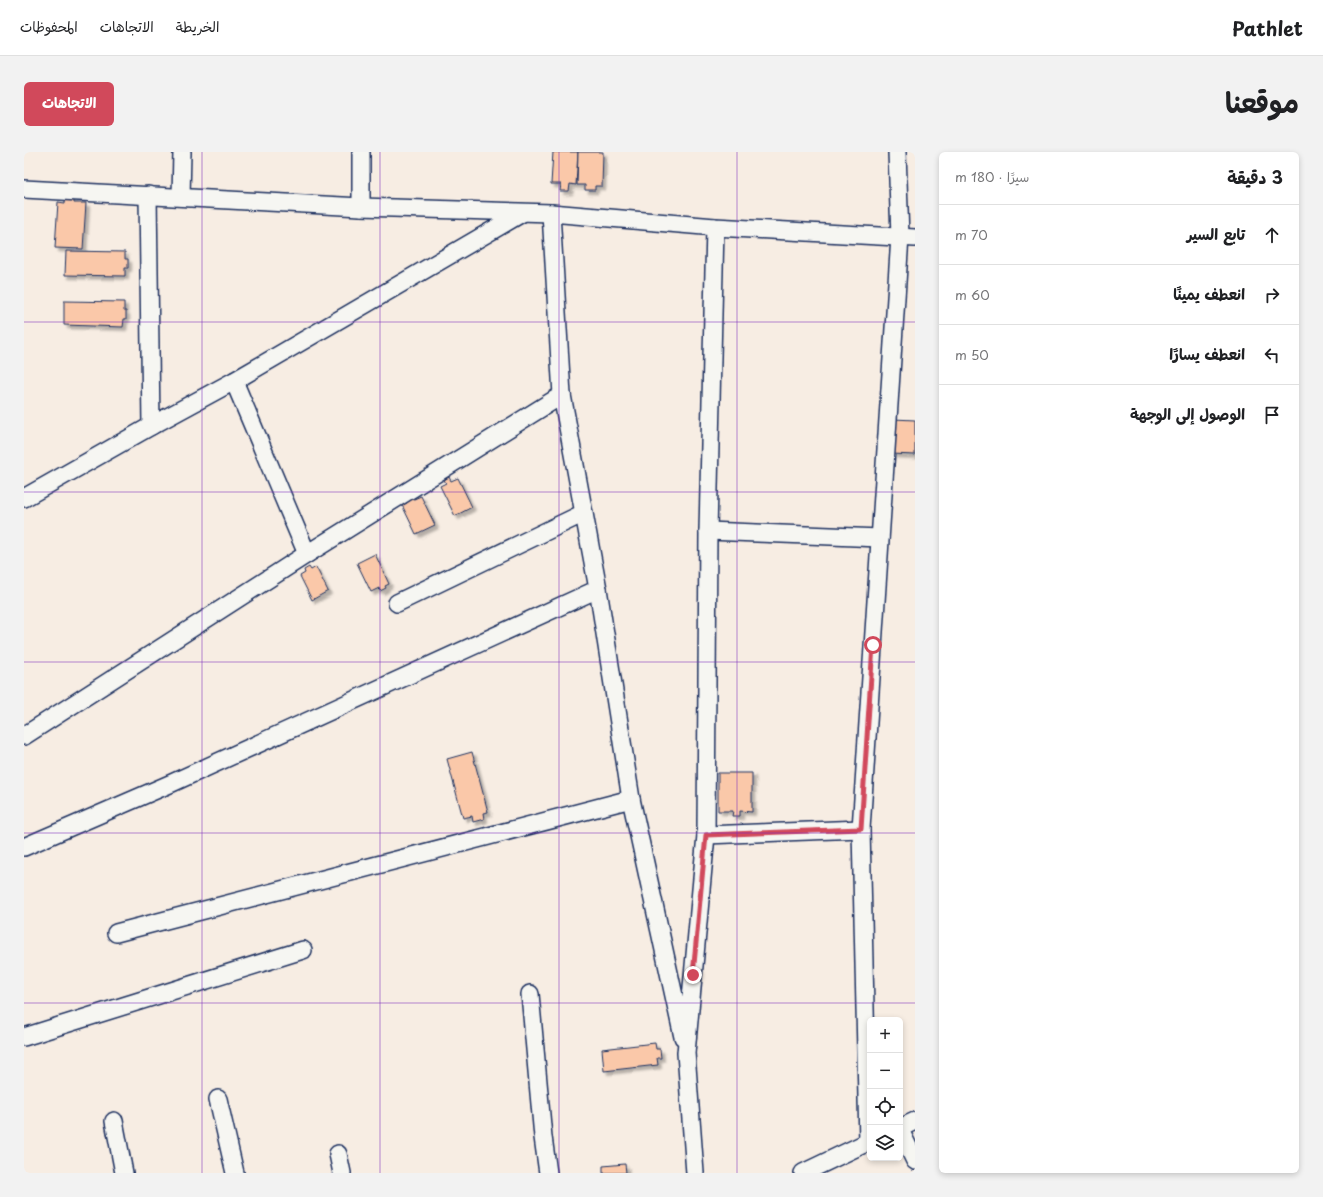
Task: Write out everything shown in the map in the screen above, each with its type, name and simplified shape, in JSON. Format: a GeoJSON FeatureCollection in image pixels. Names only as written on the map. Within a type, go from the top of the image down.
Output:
{"type":"FeatureCollection","features":[{"type":"Feature","properties":{"kind":"street"},"geometry":{"type":"LineString","coordinates":[[181,197],[182,152]]}},
{"type":"Feature","properties":{"kind":"street"},"geometry":{"type":"LineString","coordinates":[[361,152],[361,207]]}},
{"type":"Feature","properties":{"kind":"street"},"geometry":{"type":"LineString","coordinates":[[869,1125],[861,829],[880,538],[908,238],[897,152]]}},
{"type":"Feature","properties":{"kind":"street"},"geometry":{"type":"LineString","coordinates":[[24,188],[361,207],[551,213],[714,227],[908,238]]}},
{"type":"Feature","properties":{"kind":"street"},"geometry":{"type":"LineString","coordinates":[[148,195],[151,426]]}},
{"type":"Feature","properties":{"kind":"street"},"geometry":{"type":"LineString","coordinates":[[24,498],[234,381],[522,213]]}},
{"type":"Feature","properties":{"kind":"street"},"geometry":{"type":"LineString","coordinates":[[551,213],[562,395],[598,589],[631,799],[686,1053],[694,1173]]}},
{"type":"Feature","properties":{"kind":"street"},"geometry":{"type":"LineString","coordinates":[[686,1053],[706,835],[708,531],[714,227]]}},
{"type":"Feature","properties":{"kind":"street"},"geometry":{"type":"LineString","coordinates":[[234,381],[307,554]]}},
{"type":"Feature","properties":{"kind":"street"},"geometry":{"type":"LineString","coordinates":[[24,736],[307,554],[562,395]]}},
{"type":"Feature","properties":{"kind":"street"},"geometry":{"type":"LineString","coordinates":[[397,603],[584,513]]}},
{"type":"Feature","properties":{"kind":"street"},"geometry":{"type":"LineString","coordinates":[[708,531],[880,538]]}},
{"type":"Feature","properties":{"kind":"street"},"geometry":{"type":"LineString","coordinates":[[24,847],[172,783],[598,589]]}},
{"type":"Feature","properties":{"kind":"street"},"geometry":{"type":"LineString","coordinates":[[116,933],[631,799]]}},
{"type":"Feature","properties":{"kind":"street"},"geometry":{"type":"LineString","coordinates":[[706,835],[861,829]]}},
{"type":"Feature","properties":{"kind":"street"},"geometry":{"type":"LineString","coordinates":[[24,1037],[303,950]]}},
{"type":"Feature","properties":{"kind":"street"},"geometry":{"type":"LineString","coordinates":[[530,994],[542,1137],[548,1173]]}},
{"type":"Feature","properties":{"kind":"street"},"geometry":{"type":"LineString","coordinates":[[218,1099],[234,1173]]}},
{"type":"Feature","properties":{"kind":"street"},"geometry":{"type":"LineString","coordinates":[[114,1121],[124,1173]]}},
{"type":"Feature","properties":{"kind":"street"},"geometry":{"type":"LineString","coordinates":[[903,1127],[915,1121]]}},
{"type":"Feature","properties":{"kind":"street"},"geometry":{"type":"LineString","coordinates":[[903,1135],[915,1161]]}},
{"type":"Feature","properties":{"kind":"street"},"geometry":{"type":"LineString","coordinates":[[803,1173],[867,1143]]}},
{"type":"Feature","properties":{"kind":"street"},"geometry":{"type":"LineString","coordinates":[[338,1154],[342,1173]]}},
{"type":"Feature","properties":{"kind":"building"},"geometry":{"type":"Polygon","coordinates":[[[553,152],[578,152],[576,185],[570,184],[569,191],[560,191],[561,184],[551,184],[553,152]]]}},
{"type":"Feature","properties":{"kind":"building"},"geometry":{"type":"Polygon","coordinates":[[[578,152],[603,152],[602,186],[595,186],[595,190],[585,190],[585,185],[577,185],[578,152]]]}},
{"type":"Feature","properties":{"kind":"building"},"geometry":{"type":"Polygon","coordinates":[[[65,199],[74,199],[74,203],[86,203],[83,249],[55,248],[58,202],[65,203],[65,199]]]}},
{"type":"Feature","properties":{"kind":"building"},"geometry":{"type":"Polygon","coordinates":[[[66,251],[125,252],[125,259],[128,259],[128,268],[125,268],[125,276],[65,275],[66,251]]]}},
{"type":"Feature","properties":{"kind":"building"},"geometry":{"type":"Polygon","coordinates":[[[64,301],[124,302],[126,319],[124,319],[123,327],[64,325],[64,301]]]}},
{"type":"Feature","properties":{"kind":"building"},"geometry":{"type":"Polygon","coordinates":[[[893,419],[915,420],[915,455],[892,454],[893,419]]]}},
{"type":"Feature","properties":{"kind":"building"},"geometry":{"type":"Polygon","coordinates":[[[449,477],[451,481],[458,478],[472,507],[455,516],[440,486],[446,483],[444,480],[449,477]]]}},
{"type":"Feature","properties":{"kind":"building"},"geometry":{"type":"Polygon","coordinates":[[[412,496],[414,499],[421,496],[435,525],[416,534],[402,505],[407,503],[405,499],[412,496]]]}},
{"type":"Feature","properties":{"kind":"building"},"geometry":{"type":"Polygon","coordinates":[[[375,554],[389,584],[385,586],[386,588],[380,591],[379,588],[371,592],[357,563],[375,554]]]}},
{"type":"Feature","properties":{"kind":"building"},"geometry":{"type":"Polygon","coordinates":[[[309,567],[311,570],[316,567],[328,591],[312,600],[300,576],[305,573],[304,570],[309,567]]]}},
{"type":"Feature","properties":{"kind":"building"},"geometry":{"type":"Polygon","coordinates":[[[472,752],[488,812],[483,813],[484,819],[473,822],[472,816],[463,818],[447,759],[472,752]]]}},
{"type":"Feature","properties":{"kind":"building"},"geometry":{"type":"Polygon","coordinates":[[[718,773],[752,773],[752,812],[740,811],[740,816],[732,816],[733,811],[718,811],[718,773]]]}},
{"type":"Feature","properties":{"kind":"building"},"geometry":{"type":"Polygon","coordinates":[[[655,1043],[656,1049],[660,1049],[661,1058],[657,1058],[658,1065],[604,1071],[602,1049],[655,1043]]]}},
{"type":"Feature","properties":{"kind":"building"},"geometry":{"type":"Polygon","coordinates":[[[625,1164],[626,1173],[603,1173],[603,1166],[625,1164]]]}},
{"type":"Feature","properties":{"kind":"route"},"geometry":{"type":"LineString","coordinates":[[693,975],[706,835],[861,829],[873,645]]}}]}
